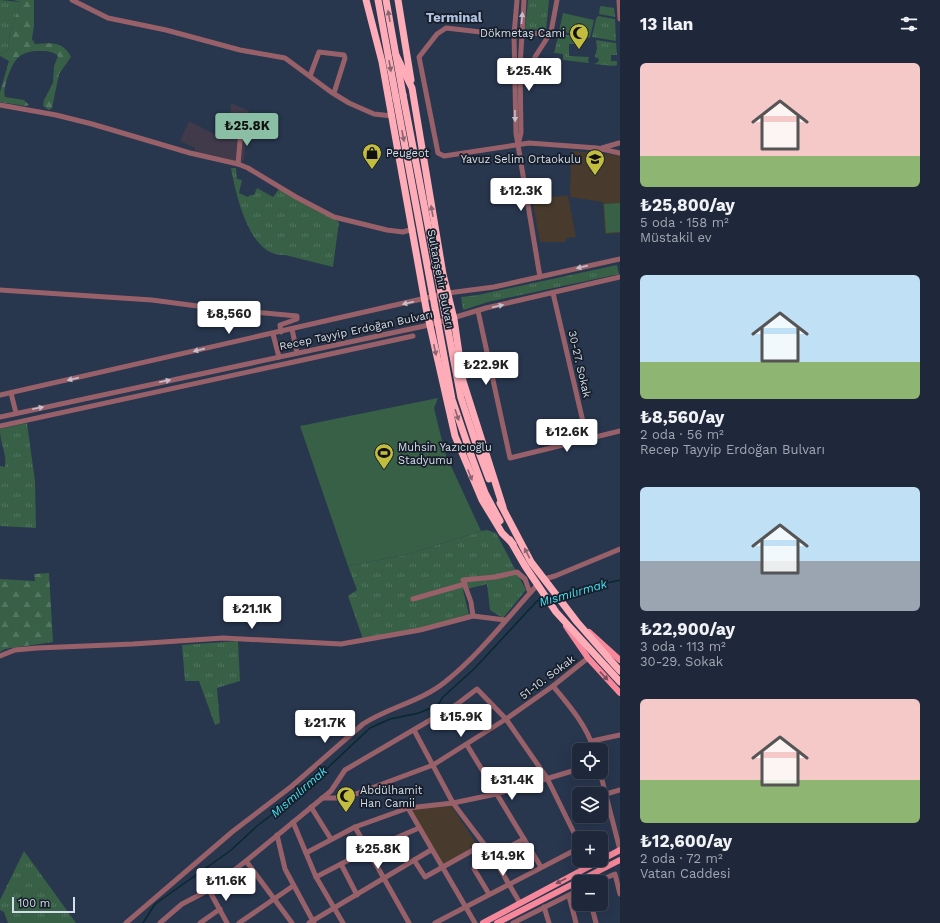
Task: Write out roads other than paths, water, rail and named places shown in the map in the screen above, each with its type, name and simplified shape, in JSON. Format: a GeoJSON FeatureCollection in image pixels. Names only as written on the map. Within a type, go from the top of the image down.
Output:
{"type":"FeatureCollection","features":[{"type":"Feature","properties":{"kind":"highway"},"geometry":{"type":"LineString","coordinates":[[366,0],[382,62],[413,229],[424,299],[455,436],[482,500],[502,533],[513,544]]}},
{"type":"Feature","properties":{"kind":"highway"},"geometry":{"type":"LineString","coordinates":[[375,0],[382,62]]}},
{"type":"Feature","properties":{"kind":"highway","name":"Sultanşehir Bulvarı"},"geometry":{"type":"LineString","coordinates":[[378,0],[452,399],[471,455],[485,493],[525,566],[556,612],[620,682]]}},
{"type":"Feature","properties":{"kind":"highway","name":"Sultanşehir Bulvarı"},"geometry":{"type":"LineString","coordinates":[[386,0],[461,398],[478,450],[494,489],[531,562],[577,622],[620,671]]}},
{"type":"Feature","properties":{"kind":"highway"},"geometry":{"type":"LineString","coordinates":[[398,0],[443,274],[454,319],[463,381],[503,507]]}},
{"type":"Feature","properties":{"kind":"highway"},"geometry":{"type":"LineString","coordinates":[[396,54],[412,88]]}},
{"type":"Feature","properties":{"kind":"main road"},"geometry":{"type":"LineString","coordinates":[[556,612],[588,658],[620,693]]}},
{"type":"Feature","properties":{"kind":"main road"},"geometry":{"type":"LineString","coordinates":[[577,622],[620,660]]}},
{"type":"Feature","properties":{"kind":"main road"},"geometry":{"type":"LineString","coordinates":[[608,856],[620,850]]}},
{"type":"Feature","properties":{"kind":"main road"},"geometry":{"type":"LineString","coordinates":[[497,923],[620,862]]}},
{"type":"Feature","properties":{"kind":"main road"},"geometry":{"type":"LineString","coordinates":[[483,923],[587,867]]}},
{"type":"Feature","properties":{"kind":"street"},"geometry":{"type":"LineString","coordinates":[[72,0],[108,18],[166,30],[240,50],[285,58],[334,93],[374,114],[392,116]]}},
{"type":"Feature","properties":{"kind":"street"},"geometry":{"type":"LineString","coordinates":[[518,0],[514,35],[516,133],[540,277]]}},
{"type":"Feature","properties":{"kind":"street"},"geometry":{"type":"LineString","coordinates":[[518,145],[521,133],[521,35],[524,0]]}},
{"type":"Feature","properties":{"kind":"street"},"geometry":{"type":"LineString","coordinates":[[535,57],[551,32],[557,0]]}},
{"type":"Feature","properties":{"kind":"street"},"geometry":{"type":"LineString","coordinates":[[619,0],[620,19]]}},
{"type":"Feature","properties":{"kind":"street"},"geometry":{"type":"LineString","coordinates":[[551,32],[514,35],[446,28],[437,34],[420,57],[438,153],[444,156],[529,143],[597,148],[620,152],[619,142],[597,148]]}},
{"type":"Feature","properties":{"kind":"street"},"geometry":{"type":"LineString","coordinates":[[310,76],[319,52],[344,55],[345,58],[334,93]]}},
{"type":"Feature","properties":{"kind":"street"},"geometry":{"type":"LineString","coordinates":[[0,105],[56,115],[190,153],[238,164],[248,168],[296,197],[334,217],[387,230],[403,232],[413,229]]}},
{"type":"Feature","properties":{"kind":"street"},"geometry":{"type":"LineString","coordinates":[[238,164],[241,130]]}},
{"type":"Feature","properties":{"kind":"street","name":"Recep Tayyip Erdoğan Bulvarı"},"geometry":{"type":"LineString","coordinates":[[0,395],[448,293],[494,287],[620,259]]}},
{"type":"Feature","properties":{"kind":"street","name":"Recep Tayyip Erdoğan Bulvarı"},"geometry":{"type":"LineString","coordinates":[[3,416],[430,325],[454,319],[478,310],[620,277]]}},
{"type":"Feature","properties":{"kind":"street"},"geometry":{"type":"LineString","coordinates":[[0,290],[152,300],[220,309],[297,316],[297,318],[280,325],[281,332]]}},
{"type":"Feature","properties":{"kind":"street","name":"30-27. Sokak"},"geometry":{"type":"LineString","coordinates":[[553,293],[587,439]]}},
{"type":"Feature","properties":{"kind":"street"},"geometry":{"type":"LineString","coordinates":[[478,310],[510,458],[620,431]]}},
{"type":"Feature","properties":{"kind":"street"},"geometry":{"type":"LineString","coordinates":[[292,329],[297,353]]}},
{"type":"Feature","properties":{"kind":"street"},"geometry":{"type":"LineString","coordinates":[[273,334],[278,357]]}},
{"type":"Feature","properties":{"kind":"street"},"geometry":{"type":"LineString","coordinates":[[0,426],[413,336]]}},
{"type":"Feature","properties":{"kind":"street"},"geometry":{"type":"LineString","coordinates":[[287,355],[288,363]]}},
{"type":"Feature","properties":{"kind":"street"},"geometry":{"type":"LineString","coordinates":[[11,392],[16,413]]}},
{"type":"Feature","properties":{"kind":"street"},"geometry":{"type":"LineString","coordinates":[[3,416],[7,425]]}},
{"type":"Feature","properties":{"kind":"street"},"geometry":{"type":"LineString","coordinates":[[544,579],[556,576],[620,549]]}},
{"type":"Feature","properties":{"kind":"street"},"geometry":{"type":"LineString","coordinates":[[472,616],[471,602],[463,580],[495,577],[517,572],[524,579],[530,593]]}},
{"type":"Feature","properties":{"kind":"street"},"geometry":{"type":"LineString","coordinates":[[412,600],[465,584]]}},
{"type":"Feature","properties":{"kind":"street"},"geometry":{"type":"LineString","coordinates":[[126,923],[232,832],[292,786],[363,724],[373,717],[424,695],[444,682],[475,654],[530,593],[540,587]]}},
{"type":"Feature","properties":{"kind":"street"},"geometry":{"type":"LineString","coordinates":[[0,656],[15,650],[37,648],[223,638],[341,644],[420,630],[472,616],[505,620]]}},
{"type":"Feature","properties":{"kind":"street","name":"51-10. Sokak"},"geometry":{"type":"LineString","coordinates":[[322,798],[346,798],[433,765],[467,745],[506,719],[553,686],[588,658]]}},
{"type":"Feature","properties":{"kind":"street"},"geometry":{"type":"LineString","coordinates":[[553,686],[572,708],[592,741],[620,735]]}},
{"type":"Feature","properties":{"kind":"street"},"geometry":{"type":"LineString","coordinates":[[160,923],[182,904],[209,890],[331,791],[345,770],[392,741],[456,705],[477,689],[506,719],[547,778],[573,831]]}},
{"type":"Feature","properties":{"kind":"street"},"geometry":{"type":"LineString","coordinates":[[414,730],[453,803],[484,844],[507,884],[520,903]]}},
{"type":"Feature","properties":{"kind":"street"},"geometry":{"type":"LineString","coordinates":[[467,745],[541,867]]}},
{"type":"Feature","properties":{"kind":"street"},"geometry":{"type":"LineString","coordinates":[[306,853],[355,827],[408,808],[453,803],[498,794],[572,771]]}},
{"type":"Feature","properties":{"kind":"street"},"geometry":{"type":"LineString","coordinates":[[608,793],[620,790]]}},
{"type":"Feature","properties":{"kind":"street"},"geometry":{"type":"LineString","coordinates":[[608,802],[620,850]]}},
{"type":"Feature","properties":{"kind":"street"},"geometry":{"type":"LineString","coordinates":[[311,807],[331,839]]}},
{"type":"Feature","properties":{"kind":"street"},"geometry":{"type":"LineString","coordinates":[[408,808],[431,850],[475,923]]}},
{"type":"Feature","properties":{"kind":"street"},"geometry":{"type":"LineString","coordinates":[[293,822],[316,877],[343,923]]}},
{"type":"Feature","properties":{"kind":"street"},"geometry":{"type":"LineString","coordinates":[[355,827],[382,878],[409,923]]}},
{"type":"Feature","properties":{"kind":"street"},"geometry":{"type":"LineString","coordinates":[[316,877],[368,850],[419,828]]}},
{"type":"Feature","properties":{"kind":"street"},"geometry":{"type":"LineString","coordinates":[[277,835],[282,863],[312,922],[336,909],[382,878],[431,850]]}},
{"type":"Feature","properties":{"kind":"street"},"geometry":{"type":"LineString","coordinates":[[489,894],[474,869],[476,864],[524,839]]}},
{"type":"Feature","properties":{"kind":"street"},"geometry":{"type":"LineString","coordinates":[[414,860],[424,877],[484,844]]}},
{"type":"Feature","properties":{"kind":"street"},"geometry":{"type":"LineString","coordinates":[[435,923],[507,884],[572,852]]}},
{"type":"Feature","properties":{"kind":"street"},"geometry":{"type":"LineString","coordinates":[[246,861],[275,898],[292,923]]}},
{"type":"Feature","properties":{"kind":"street"},"geometry":{"type":"LineString","coordinates":[[341,864],[357,895]]}},
{"type":"Feature","properties":{"kind":"street"},"geometry":{"type":"LineString","coordinates":[[608,877],[615,874],[620,894]]}},
{"type":"Feature","properties":{"kind":"street"},"geometry":{"type":"LineString","coordinates":[[239,923],[293,886]]}},
{"type":"Feature","properties":{"kind":"street"},"geometry":{"type":"LineString","coordinates":[[209,890],[227,923]]}},
{"type":"Feature","properties":{"kind":"street"},"geometry":{"type":"LineString","coordinates":[[513,923],[572,894]]}},
{"type":"Feature","properties":{"kind":"street"},"geometry":{"type":"LineString","coordinates":[[569,896],[576,923]]}},
{"type":"Feature","properties":{"kind":"street"},"geometry":{"type":"LineString","coordinates":[[544,907],[549,923]]}},
{"type":"Feature","properties":{"kind":"street"},"geometry":{"type":"LineString","coordinates":[[200,923],[220,909]]}},
{"type":"Feature","properties":{"kind":"street"},"geometry":{"type":"LineString","coordinates":[[593,911],[596,923]]}},
{"type":"Feature","properties":{"kind":"waterway","name":"Mısmılırmak"},"geometry":{"type":"LineString","coordinates":[[560,594],[620,580]]}},
{"type":"Feature","properties":{"kind":"waterway","name":"Mısmılırmak"},"geometry":{"type":"LineString","coordinates":[[143,923],[155,904],[230,851],[257,826],[304,790],[370,728],[390,719],[419,713],[438,705],[443,697],[475,668],[537,601],[544,598]]}},
{"type":"Feature","properties":{"kind":"place","name":"Dökmetaş Cami"},"geometry":{"type":"Point","coordinates":[579,50]}},
{"type":"Feature","properties":{"kind":"place","name":"Peugeot"},"geometry":{"type":"Point","coordinates":[372,170]}},
{"type":"Feature","properties":{"kind":"place","name":"Yavuz Selim Ortaokulu"},"geometry":{"type":"Point","coordinates":[595,176]}},
{"type":"Feature","properties":{"kind":"place","name":"Muhsin Yazıcıoğlu Stadyumu"},"geometry":{"type":"Point","coordinates":[384,470]}},
{"type":"Feature","properties":{"kind":"place","name":"Abdülhamit Han Camii"},"geometry":{"type":"Point","coordinates":[346,813]}},
{"type":"Feature","properties":{"kind":"district","name":"Terminal"},"geometry":{"type":"Point","coordinates":[454,17]}}]}
